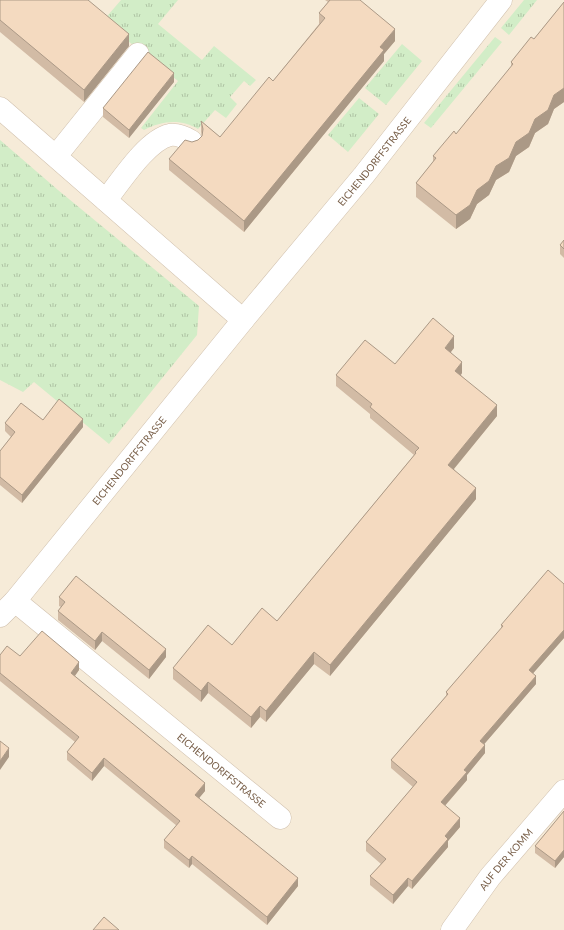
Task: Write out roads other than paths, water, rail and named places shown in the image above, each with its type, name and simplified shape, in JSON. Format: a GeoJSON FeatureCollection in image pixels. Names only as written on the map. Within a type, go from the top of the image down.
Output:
{"type":"FeatureCollection","features":[{"type":"Feature","properties":{"kind":"street","name":"EICHENDORFFSTRASSE"},"geometry":{"type":"LineString","coordinates":[[280,818],[7,608],[364,175],[498,1]]}},
{"type":"Feature","properties":{"kind":"street"},"geometry":{"type":"LineString","coordinates":[[56,156],[138,54]]}},
{"type":"Feature","properties":{"kind":"street"},"geometry":{"type":"LineString","coordinates":[[0,108],[243,320]]}},
{"type":"Feature","properties":{"kind":"street"},"geometry":{"type":"LineString","coordinates":[[106,200],[140,156],[155,142],[171,135],[186,138],[190,141]]}},
{"type":"Feature","properties":{"kind":"street","name":"AUF DER KOMM"},"geometry":{"type":"LineString","coordinates":[[452,930],[490,877],[564,791]]}}]}
